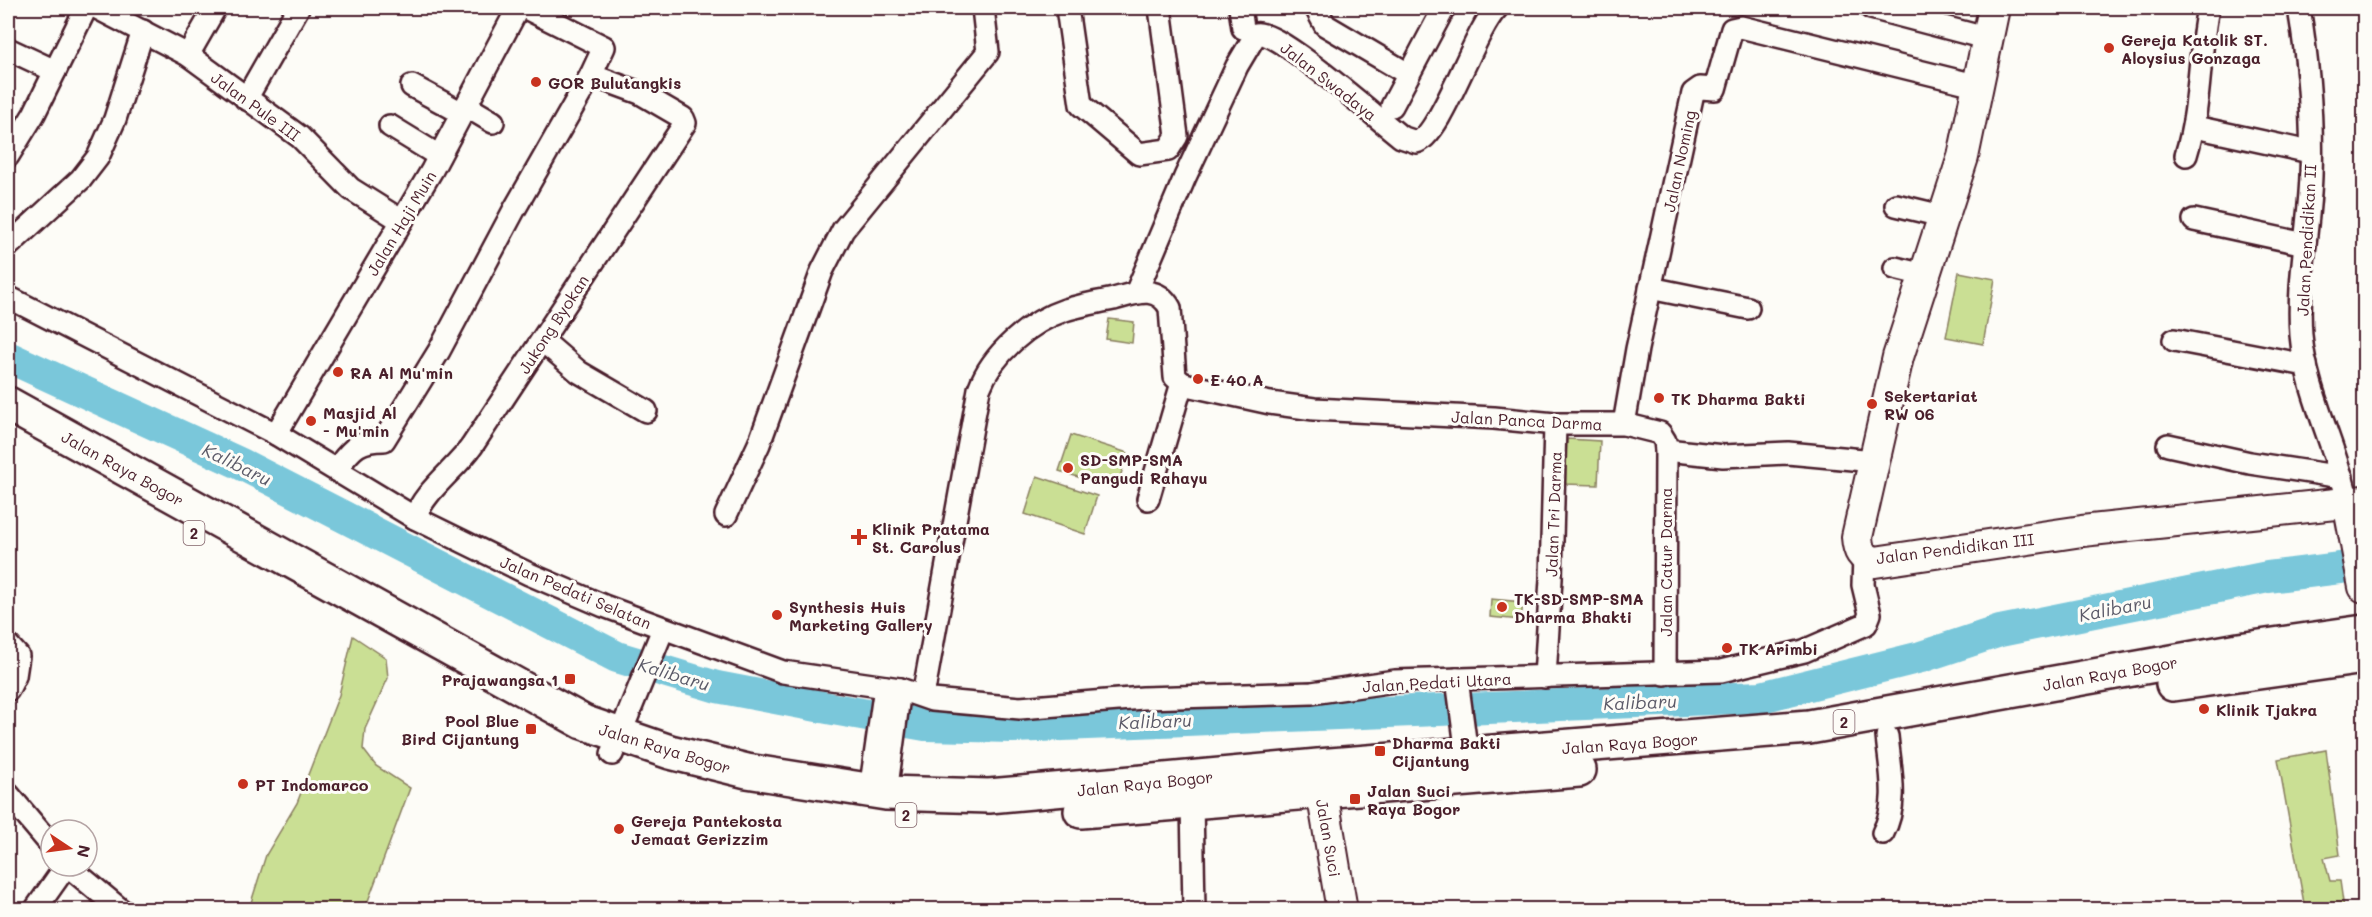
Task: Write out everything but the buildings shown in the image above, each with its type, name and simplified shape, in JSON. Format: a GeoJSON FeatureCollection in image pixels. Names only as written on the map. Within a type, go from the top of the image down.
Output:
{"type":"FeatureCollection","features":[{"type":"Feature","properties":{"kind":"highway","name":"Jalan Raya Bogor"},"geometry":{"type":"LineString","coordinates":[[8,404],[623,747],[742,792],[840,809],[926,817],[1007,817],[1192,802],[1319,778],[1467,755],[1809,727],[2239,650],[2364,632]]}},
{"type":"Feature","properties":{"kind":"highway","name":"Jalan Raya Bogor"},"geometry":{"type":"LineString","coordinates":[[8,429],[548,729],[623,747],[737,769],[880,779],[953,796],[1680,762],[1819,748],[2200,679],[2364,657]]}},
{"type":"Feature","properties":{"kind":"street"},"geometry":{"type":"LineString","coordinates":[[8,156],[34,114],[86,8]]}},
{"type":"Feature","properties":{"kind":"street","name":"Jalan Pule III"},"geometry":{"type":"LineString","coordinates":[[97,8],[188,55],[300,137],[351,189],[402,221]]}},
{"type":"Feature","properties":{"kind":"street"},"geometry":{"type":"LineString","coordinates":[[188,55],[215,8]]}},
{"type":"Feature","properties":{"kind":"street"},"geometry":{"type":"LineString","coordinates":[[246,99],[298,8]]}},
{"type":"Feature","properties":{"kind":"street","name":"Jalan Haji Muin"},"geometry":{"type":"LineString","coordinates":[[276,434],[440,156],[518,8]]}},
{"type":"Feature","properties":{"kind":"street"},"geometry":{"type":"LineString","coordinates":[[336,469],[353,449],[365,440],[384,440],[439,351],[514,210],[605,49],[526,8]]}},
{"type":"Feature","properties":{"kind":"street"},"geometry":{"type":"LineString","coordinates":[[726,515],[759,444],[822,271],[843,230],[988,51],[983,8]]}},
{"type":"Feature","properties":{"kind":"street"},"geometry":{"type":"LineString","coordinates":[[1067,8],[1081,105],[1139,154],[1168,150],[1177,136],[1160,8]]}},
{"type":"Feature","properties":{"kind":"street"},"geometry":{"type":"LineString","coordinates":[[1316,8],[1324,25],[1408,75]]}},
{"type":"Feature","properties":{"kind":"street"},"geometry":{"type":"LineString","coordinates":[[1392,106],[1444,8]]}},
{"type":"Feature","properties":{"kind":"street","name":"Jalan Swadaya"},"geometry":{"type":"LineString","coordinates":[[1136,293],[1209,126],[1237,66],[1256,34],[1264,33],[1299,54],[1401,137],[1416,142],[1426,137],[1439,117],[1497,8]]}},
{"type":"Feature","properties":{"kind":"street"},"geometry":{"type":"LineString","coordinates":[[1871,8],[1989,39]]}},
{"type":"Feature","properties":{"kind":"street","name":"Jalan Pendidikan III"},"geometry":{"type":"LineString","coordinates":[[1994,8],[1979,86],[1946,216],[1924,275],[1898,357],[1857,537],[1858,550],[1864,558],[1875,561],[2352,493]]}},
{"type":"Feature","properties":{"kind":"street"},"geometry":{"type":"LineString","coordinates":[[2186,155],[2195,127],[2208,8]]}},
{"type":"Feature","properties":{"kind":"street","name":"Jalan Pendidikan II"},"geometry":{"type":"LineString","coordinates":[[2299,8],[2310,153],[2300,296],[2301,338],[2307,366],[2352,493]]}},
{"type":"Feature","properties":{"kind":"street","name":"Jalan Noming"},"geometry":{"type":"LineString","coordinates":[[1624,424],[1650,288],[1672,200],[1694,93],[1700,88],[1715,89],[1732,28],[1736,26],[1979,86]]}},
{"type":"Feature","properties":{"kind":"street"},"geometry":{"type":"LineString","coordinates":[[8,246],[81,179],[98,157],[116,119],[143,31]]}},
{"type":"Feature","properties":{"kind":"street"},"geometry":{"type":"LineString","coordinates":[[8,49],[55,71]]}},
{"type":"Feature","properties":{"kind":"street","name":"Jukong Byokan"},"geometry":{"type":"LineString","coordinates":[[415,518],[419,505],[458,465],[543,341],[685,123],[683,118],[640,93],[591,75]]}},
{"type":"Feature","properties":{"kind":"street"},"geometry":{"type":"LineString","coordinates":[[412,86],[493,122]]}},
{"type":"Feature","properties":{"kind":"street"},"geometry":{"type":"LineString","coordinates":[[390,126],[440,156]]}},
{"type":"Feature","properties":{"kind":"street"},"geometry":{"type":"LineString","coordinates":[[2195,127],[2310,153]]}},
{"type":"Feature","properties":{"kind":"street"},"geometry":{"type":"LineString","coordinates":[[1896,205],[1946,216]]}},
{"type":"Feature","properties":{"kind":"street"},"geometry":{"type":"LineString","coordinates":[[2194,220],[2305,244]]}},
{"type":"Feature","properties":{"kind":"street"},"geometry":{"type":"LineString","coordinates":[[1895,268],[1924,275]]}},
{"type":"Feature","properties":{"kind":"street"},"geometry":{"type":"LineString","coordinates":[[1650,288],[1748,308]]}},
{"type":"Feature","properties":{"kind":"street"},"geometry":{"type":"LineString","coordinates":[[923,696],[979,389],[984,375],[993,361],[1007,348],[1050,317],[1064,310],[1136,293],[1157,293],[1164,298],[1170,308],[1178,377],[1148,499]]}},
{"type":"Feature","properties":{"kind":"street","name":"Jalan Pedati Selatan"},"geometry":{"type":"LineString","coordinates":[[8,297],[276,434],[415,518],[667,640],[783,672],[891,698]]}},
{"type":"Feature","properties":{"kind":"street"},"geometry":{"type":"LineString","coordinates":[[2174,340],[2307,366]]}},
{"type":"Feature","properties":{"kind":"street"},"geometry":{"type":"LineString","coordinates":[[543,341],[579,372],[646,411]]}},
{"type":"Feature","properties":{"kind":"street","name":"Jalan Panca Darma"},"geometry":{"type":"LineString","coordinates":[[1178,377],[1288,406],[1366,413],[1494,418],[1555,424],[1624,424],[1660,433],[1666,450]]}},
{"type":"Feature","properties":{"kind":"street","name":"Jalan Tri Darma"},"geometry":{"type":"LineString","coordinates":[[1545,677],[1551,579],[1555,424]]}},
{"type":"Feature","properties":{"kind":"street"},"geometry":{"type":"LineString","coordinates":[[2168,445],[2250,463],[2352,493],[2364,587]]}},
{"type":"Feature","properties":{"kind":"street"},"geometry":{"type":"LineString","coordinates":[[1666,450],[1723,456],[1788,453],[1874,461]]}},
{"type":"Feature","properties":{"kind":"street","name":"Jalan Catur Darma"},"geometry":{"type":"LineString","coordinates":[[1665,674],[1666,450]]}},
{"type":"Feature","properties":{"kind":"street","name":"Jalan Pedati Utara"},"geometry":{"type":"LineString","coordinates":[[891,698],[923,696],[932,700],[1020,708],[1143,698],[1312,693],[1395,681],[1721,671],[1785,657],[1866,624],[1870,614],[1863,585],[1864,558]]}},
{"type":"Feature","properties":{"kind":"street"},"geometry":{"type":"LineString","coordinates":[[623,747],[667,640]]}},
{"type":"Feature","properties":{"kind":"street"},"geometry":{"type":"LineString","coordinates":[[8,645],[18,656],[19,663],[8,690]]}},
{"type":"Feature","properties":{"kind":"street"},"geometry":{"type":"LineString","coordinates":[[1457,679],[1467,755]]}},
{"type":"Feature","properties":{"kind":"street"},"geometry":{"type":"LineString","coordinates":[[880,779],[891,698]]}},
{"type":"Feature","properties":{"kind":"street"},"geometry":{"type":"LineString","coordinates":[[1883,833],[1891,819],[1893,802],[1887,736]]}},
{"type":"Feature","properties":{"kind":"street","name":"Jalan Suci"},"geometry":{"type":"LineString","coordinates":[[1319,778],[1338,908]]}},
{"type":"Feature","properties":{"kind":"street"},"geometry":{"type":"LineString","coordinates":[[8,794],[39,831]]}},
{"type":"Feature","properties":{"kind":"street"},"geometry":{"type":"LineString","coordinates":[[1192,802],[1194,909]]}},
{"type":"Feature","properties":{"kind":"street"},"geometry":{"type":"LineString","coordinates":[[35,909],[58,878]]}},
{"type":"Feature","properties":{"kind":"street"},"geometry":{"type":"LineString","coordinates":[[82,878],[121,909]]}},
{"type":"Feature","properties":{"kind":"green space"},"geometry":{"type":"Polygon","coordinates":[[[1959,272],[1995,279],[1983,344],[1946,337],[1959,272]]]}},
{"type":"Feature","properties":{"kind":"green space"},"geometry":{"type":"Polygon","coordinates":[[[1109,319],[1134,322],[1132,343],[1106,339],[1109,319]]]}},
{"type":"Feature","properties":{"kind":"green space"},"geometry":{"type":"Polygon","coordinates":[[[1071,435],[1128,453],[1116,489],[1059,471],[1071,435]]]}},
{"type":"Feature","properties":{"kind":"green space"},"geometry":{"type":"Polygon","coordinates":[[[1567,439],[1600,441],[1598,485],[1564,484],[1567,439]]]}},
{"type":"Feature","properties":{"kind":"green space"},"geometry":{"type":"Polygon","coordinates":[[[1037,476],[1097,496],[1085,534],[1025,514],[1037,476]]]}},
{"type":"Feature","properties":{"kind":"green space"},"geometry":{"type":"Polygon","coordinates":[[[1491,599],[1523,602],[1521,620],[1490,617],[1491,599]]]}},
{"type":"Feature","properties":{"kind":"green space"},"geometry":{"type":"Polygon","coordinates":[[[353,636],[386,658],[388,678],[365,729],[363,749],[376,766],[410,788],[365,909],[249,909],[266,855],[297,803],[339,695],[353,636]]]}},
{"type":"Feature","properties":{"kind":"green space"},"geometry":{"type":"Polygon","coordinates":[[[2326,750],[2340,855],[2324,858],[2330,881],[2340,881],[2344,909],[2305,909],[2278,759],[2326,750]]]}},
{"type":"Feature","properties":{"kind":"waterway","name":"Kalibaru"},"geometry":{"type":"LineString","coordinates":[[8,357],[239,463],[617,657],[717,687],[925,725],[1013,727],[1761,697],[1921,657],[2000,631],[2268,577],[2364,565]]}},
{"type":"Feature","properties":{"kind":"place","name":"Gereja Katolik ST. Aloysius Gonzaga"},"geometry":{"type":"Point","coordinates":[2109,48]}},
{"type":"Feature","properties":{"kind":"place","name":"GOR Bulutangkis"},"geometry":{"type":"Point","coordinates":[536,82]}},
{"type":"Feature","properties":{"kind":"place","name":"RA Al Mu'min"},"geometry":{"type":"Point","coordinates":[338,372]}},
{"type":"Feature","properties":{"kind":"place","name":"E 40 A"},"geometry":{"type":"Point","coordinates":[1198,379]}},
{"type":"Feature","properties":{"kind":"place","name":"TK Dharma Bakti"},"geometry":{"type":"Point","coordinates":[1659,398]}},
{"type":"Feature","properties":{"kind":"place","name":"Sekertariat RW 06"},"geometry":{"type":"Point","coordinates":[1872,404]}},
{"type":"Feature","properties":{"kind":"place","name":"Masjid Al - Mu'min"},"geometry":{"type":"Point","coordinates":[311,421]}},
{"type":"Feature","properties":{"kind":"place","name":"SD-SMP-SMA Pangudi Rahayu"},"geometry":{"type":"Point","coordinates":[1068,468]}},
{"type":"Feature","properties":{"kind":"place","name":"Klinik Pratama St. Carolus"},"geometry":{"type":"Point","coordinates":[859,537]}},
{"type":"Feature","properties":{"kind":"place","name":"TK-SD-SMP-SMA Dharma Bhakti"},"geometry":{"type":"Point","coordinates":[1502,607]}},
{"type":"Feature","properties":{"kind":"place","name":"Synthesis Huis Marketing Gallery"},"geometry":{"type":"Point","coordinates":[777,615]}},
{"type":"Feature","properties":{"kind":"place","name":"TK Arimbi"},"geometry":{"type":"Point","coordinates":[1727,648]}},
{"type":"Feature","properties":{"kind":"place","name":"Prajawangsa 1"},"geometry":{"type":"Point","coordinates":[570,679]}},
{"type":"Feature","properties":{"kind":"place","name":"Klinik Tjakra"},"geometry":{"type":"Point","coordinates":[2204,709]}},
{"type":"Feature","properties":{"kind":"place","name":"Pool Blue Bird Cijantung"},"geometry":{"type":"Point","coordinates":[531,729]}},
{"type":"Feature","properties":{"kind":"place","name":"Dharma Bakti Cijantung"},"geometry":{"type":"Point","coordinates":[1380,751]}},
{"type":"Feature","properties":{"kind":"place","name":"PT Indomarco"},"geometry":{"type":"Point","coordinates":[243,784]}},
{"type":"Feature","properties":{"kind":"place","name":"Jalan Suci Raya Bogor"},"geometry":{"type":"Point","coordinates":[1355,799]}},
{"type":"Feature","properties":{"kind":"place","name":"Gereja Pantekosta Jemaat Gerizzim"},"geometry":{"type":"Point","coordinates":[619,829]}}]}
